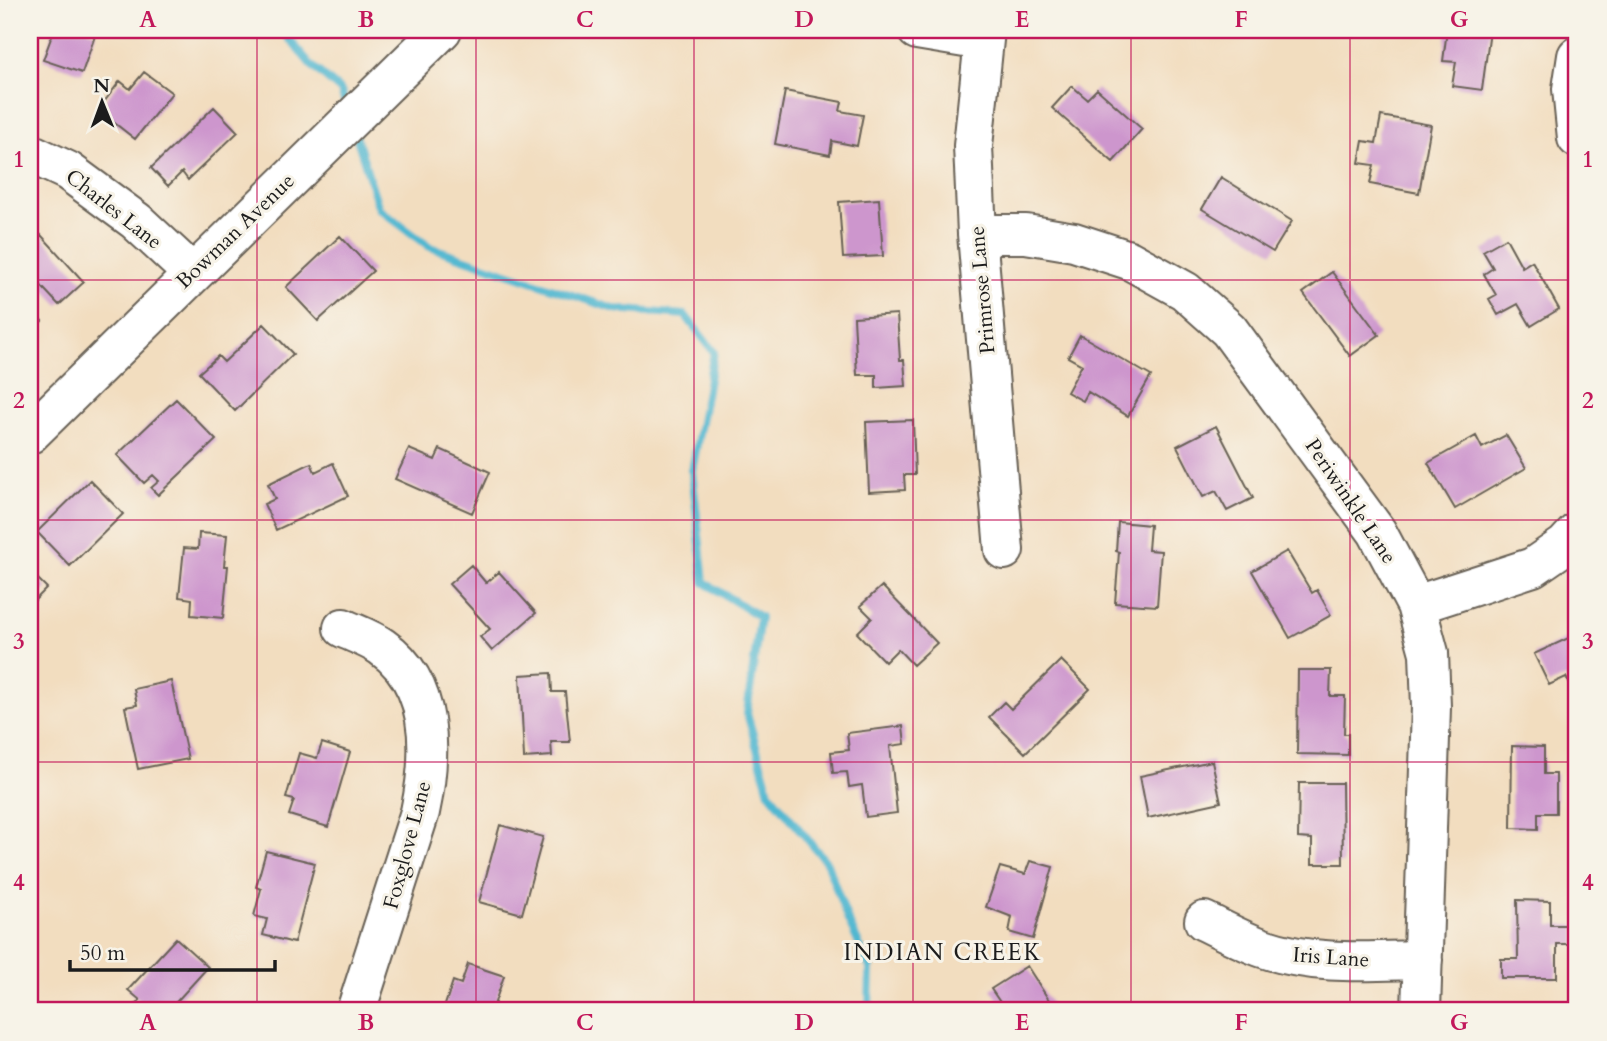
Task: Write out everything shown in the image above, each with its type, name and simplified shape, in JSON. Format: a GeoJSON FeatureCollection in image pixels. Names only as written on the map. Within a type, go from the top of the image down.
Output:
{"type":"FeatureCollection","features":[{"type":"Feature","properties":{"kind":"street","name":"Bowman Avenue"},"geometry":{"type":"LineString","coordinates":[[30,434],[442,30]]}},
{"type":"Feature","properties":{"kind":"street"},"geometry":{"type":"LineString","coordinates":[[917,30],[984,35]]}},
{"type":"Feature","properties":{"kind":"street","name":"Primrose Lane"},"geometry":{"type":"LineString","coordinates":[[984,35],[973,146],[977,234],[1004,550]]}},
{"type":"Feature","properties":{"kind":"street"},"geometry":{"type":"LineString","coordinates":[[1577,56],[1572,89],[1577,138]]}},
{"type":"Feature","properties":{"kind":"street","name":"Charles Lane"},"geometry":{"type":"LineString","coordinates":[[30,153],[68,171],[136,221],[192,273]]}},
{"type":"Feature","properties":{"kind":"street","name":"Periwinkle Lane"},"geometry":{"type":"LineString","coordinates":[[977,234],[1026,234],[1074,242],[1129,260],[1185,291],[1229,330],[1377,532],[1416,605],[1429,653],[1431,708],[1421,1011]]}},
{"type":"Feature","properties":{"kind":"street"},"geometry":{"type":"LineString","coordinates":[[1416,605],[1533,567],[1577,532]]}},
{"type":"Feature","properties":{"kind":"street","name":"Foxglove Lane"},"geometry":{"type":"LineString","coordinates":[[343,628],[381,646],[408,673],[418,695],[428,740],[426,783],[420,812],[356,1011]]}},
{"type":"Feature","properties":{"kind":"street","name":"Iris Lane"},"geometry":{"type":"LineString","coordinates":[[1204,921],[1262,948],[1298,957],[1338,961],[1423,960]]}},
{"type":"Feature","properties":{"kind":"building"},"geometry":{"type":"Polygon","coordinates":[[[54,30],[86,30],[96,33],[82,73],[43,60],[54,30]]]}},
{"type":"Feature","properties":{"kind":"building"},"geometry":{"type":"Polygon","coordinates":[[[1447,30],[1490,30],[1482,90],[1452,86],[1456,62],[1443,61],[1447,30]]]}},
{"type":"Feature","properties":{"kind":"building"},"geometry":{"type":"Polygon","coordinates":[[[144,72],[172,93],[135,139],[98,110],[120,81],[130,89],[144,72]]]}},
{"type":"Feature","properties":{"kind":"building"},"geometry":{"type":"Polygon","coordinates":[[[1072,86],[1087,99],[1097,89],[1142,129],[1113,162],[1052,108],[1072,86]]]}},
{"type":"Feature","properties":{"kind":"building"},"geometry":{"type":"Polygon","coordinates":[[[785,91],[842,102],[840,111],[863,115],[857,146],[832,141],[830,155],[775,144],[785,91]]]}},
{"type":"Feature","properties":{"kind":"building"},"geometry":{"type":"Polygon","coordinates":[[[214,107],[238,132],[188,180],[182,172],[168,186],[151,168],[214,107]]]}},
{"type":"Feature","properties":{"kind":"building"},"geometry":{"type":"Polygon","coordinates":[[[1381,116],[1431,125],[1419,193],[1370,184],[1374,165],[1359,163],[1363,141],[1376,143],[1381,116]]]}},
{"type":"Feature","properties":{"kind":"building"},"geometry":{"type":"Polygon","coordinates":[[[1221,177],[1292,221],[1273,252],[1202,209],[1221,177]]]}},
{"type":"Feature","properties":{"kind":"building"},"geometry":{"type":"Polygon","coordinates":[[[879,199],[883,256],[843,258],[839,202],[879,199]]]}},
{"type":"Feature","properties":{"kind":"building"},"geometry":{"type":"Polygon","coordinates":[[[41,235],[84,282],[59,305],[30,274],[30,245],[41,235]]]}},
{"type":"Feature","properties":{"kind":"building"},"geometry":{"type":"Polygon","coordinates":[[[340,236],[373,271],[318,321],[286,287],[340,236]]]}},
{"type":"Feature","properties":{"kind":"building"},"geometry":{"type":"Polygon","coordinates":[[[1506,238],[1522,267],[1532,261],[1559,309],[1531,326],[1518,304],[1498,315],[1489,299],[1496,295],[1484,274],[1493,268],[1483,251],[1506,238]]]}},
{"type":"Feature","properties":{"kind":"building"},"geometry":{"type":"Polygon","coordinates":[[[1332,272],[1379,335],[1350,356],[1303,293],[1332,272]]]}},
{"type":"Feature","properties":{"kind":"building"},"geometry":{"type":"Polygon","coordinates":[[[30,307],[42,321],[30,333],[30,307]]]}},
{"type":"Feature","properties":{"kind":"building"},"geometry":{"type":"Polygon","coordinates":[[[897,314],[900,360],[904,360],[906,386],[876,388],[876,375],[857,375],[854,317],[897,314]]]}},
{"type":"Feature","properties":{"kind":"building"},"geometry":{"type":"Polygon","coordinates":[[[264,324],[293,354],[235,411],[199,373],[218,356],[224,362],[264,324]]]}},
{"type":"Feature","properties":{"kind":"building"},"geometry":{"type":"Polygon","coordinates":[[[1080,335],[1151,376],[1128,416],[1088,392],[1083,401],[1067,392],[1082,365],[1068,357],[1080,335]]]}},
{"type":"Feature","properties":{"kind":"building"},"geometry":{"type":"Polygon","coordinates":[[[176,399],[216,440],[158,495],[151,488],[159,481],[153,475],[144,483],[117,455],[176,399]]]}},
{"type":"Feature","properties":{"kind":"building"},"geometry":{"type":"Polygon","coordinates":[[[913,420],[915,475],[904,475],[905,490],[869,492],[866,422],[913,420]]]}},
{"type":"Feature","properties":{"kind":"building"},"geometry":{"type":"Polygon","coordinates":[[[1216,426],[1253,498],[1227,511],[1216,491],[1203,497],[1177,446],[1216,426]]]}},
{"type":"Feature","properties":{"kind":"building"},"geometry":{"type":"Polygon","coordinates":[[[1506,435],[1526,468],[1455,509],[1428,463],[1476,436],[1482,448],[1506,435]]]}},
{"type":"Feature","properties":{"kind":"building"},"geometry":{"type":"Polygon","coordinates":[[[409,449],[435,460],[440,449],[490,472],[472,513],[395,479],[409,449]]]}},
{"type":"Feature","properties":{"kind":"building"},"geometry":{"type":"Polygon","coordinates":[[[311,463],[315,472],[333,463],[348,496],[276,530],[264,504],[275,499],[268,484],[311,463]]]}},
{"type":"Feature","properties":{"kind":"building"},"geometry":{"type":"Polygon","coordinates":[[[90,480],[123,514],[70,566],[37,532],[90,480]]]}},
{"type":"Feature","properties":{"kind":"building"},"geometry":{"type":"Polygon","coordinates":[[[1118,522],[1150,525],[1148,550],[1161,551],[1157,606],[1115,603],[1119,552],[1116,551],[1118,522]]]}},
{"type":"Feature","properties":{"kind":"building"},"geometry":{"type":"Polygon","coordinates":[[[199,533],[227,535],[224,566],[228,566],[223,618],[191,615],[192,599],[179,597],[184,548],[198,549],[199,533]]]}},
{"type":"Feature","properties":{"kind":"building"},"geometry":{"type":"Polygon","coordinates":[[[1287,551],[1312,593],[1317,590],[1331,615],[1290,638],[1252,571],[1287,551]]]}},
{"type":"Feature","properties":{"kind":"building"},"geometry":{"type":"Polygon","coordinates":[[[471,565],[486,583],[499,572],[536,613],[492,651],[480,637],[490,629],[449,584],[471,565]]]}},
{"type":"Feature","properties":{"kind":"building"},"geometry":{"type":"Polygon","coordinates":[[[30,571],[47,588],[30,605],[30,571]]]}},
{"type":"Feature","properties":{"kind":"building"},"geometry":{"type":"Polygon","coordinates":[[[882,586],[937,643],[913,665],[898,649],[885,662],[857,633],[872,618],[860,606],[882,586]]]}},
{"type":"Feature","properties":{"kind":"building"},"geometry":{"type":"Polygon","coordinates":[[[1577,634],[1577,686],[1572,688],[1566,677],[1549,685],[1534,654],[1577,634]]]}},
{"type":"Feature","properties":{"kind":"building"},"geometry":{"type":"Polygon","coordinates":[[[1061,660],[1090,689],[1025,753],[989,717],[1004,702],[1011,709],[1061,660]]]}},
{"type":"Feature","properties":{"kind":"building"},"geometry":{"type":"Polygon","coordinates":[[[1298,670],[1331,670],[1330,696],[1345,696],[1344,734],[1348,734],[1348,755],[1297,754],[1298,670]]]}},
{"type":"Feature","properties":{"kind":"building"},"geometry":{"type":"Polygon","coordinates":[[[551,673],[552,692],[565,692],[570,742],[551,742],[552,756],[524,758],[520,675],[551,673]]]}},
{"type":"Feature","properties":{"kind":"building"},"geometry":{"type":"Polygon","coordinates":[[[171,681],[188,759],[138,769],[125,707],[137,705],[134,689],[171,681]]]}},
{"type":"Feature","properties":{"kind":"building"},"geometry":{"type":"Polygon","coordinates":[[[903,726],[905,744],[890,746],[897,813],[866,817],[862,785],[849,787],[847,772],[833,773],[831,752],[849,750],[847,733],[903,726]]]}},
{"type":"Feature","properties":{"kind":"building"},"geometry":{"type":"Polygon","coordinates":[[[322,743],[350,752],[328,827],[289,815],[294,800],[286,798],[299,753],[317,758],[322,743]]]}},
{"type":"Feature","properties":{"kind":"building"},"geometry":{"type":"Polygon","coordinates":[[[1512,746],[1544,747],[1544,774],[1556,774],[1556,813],[1538,813],[1538,829],[1511,828],[1512,746]]]}},
{"type":"Feature","properties":{"kind":"building"},"geometry":{"type":"Polygon","coordinates":[[[1212,761],[1221,802],[1148,818],[1140,776],[1212,761]]]}},
{"type":"Feature","properties":{"kind":"building"},"geometry":{"type":"Polygon","coordinates":[[[1299,783],[1342,783],[1343,864],[1312,864],[1312,839],[1298,838],[1299,783]]]}},
{"type":"Feature","properties":{"kind":"building"},"geometry":{"type":"Polygon","coordinates":[[[500,825],[543,837],[522,914],[479,902],[500,825]]]}},
{"type":"Feature","properties":{"kind":"building"},"geometry":{"type":"Polygon","coordinates":[[[266,851],[315,863],[294,943],[263,935],[267,919],[254,916],[261,889],[256,887],[266,851]]]}},
{"type":"Feature","properties":{"kind":"building"},"geometry":{"type":"Polygon","coordinates":[[[1030,861],[1053,867],[1033,939],[1009,932],[1012,917],[986,907],[1000,867],[1025,874],[1030,861]]]}},
{"type":"Feature","properties":{"kind":"building"},"geometry":{"type":"Polygon","coordinates":[[[1517,900],[1550,901],[1550,925],[1576,925],[1576,944],[1557,944],[1557,978],[1501,978],[1501,959],[1518,959],[1517,900]]]}},
{"type":"Feature","properties":{"kind":"building"},"geometry":{"type":"Polygon","coordinates":[[[176,938],[208,967],[168,1011],[130,1011],[140,1000],[128,990],[176,938]]]}},
{"type":"Feature","properties":{"kind":"building"},"geometry":{"type":"Polygon","coordinates":[[[468,964],[504,976],[492,1011],[443,1011],[453,981],[461,984],[468,964]]]}},
{"type":"Feature","properties":{"kind":"building"},"geometry":{"type":"Polygon","coordinates":[[[1027,966],[1056,1011],[1006,1011],[991,989],[1027,966]]]}},
{"type":"Feature","properties":{"kind":"waterway"},"geometry":{"type":"LineString","coordinates":[[282,30],[311,65],[341,91],[346,107]]}},
{"type":"Feature","properties":{"kind":"waterway"},"geometry":{"type":"LineString","coordinates":[[355,132],[379,209],[430,247],[614,309],[685,315],[714,352],[692,471],[704,582],[760,617],[747,713],[769,792],[827,863],[847,918],[870,968],[869,1011]]}},
{"type":"Feature","properties":{"kind":"district","name":"INDIAN CREEK"},"geometry":{"type":"Point","coordinates":[943,952]}}]}
